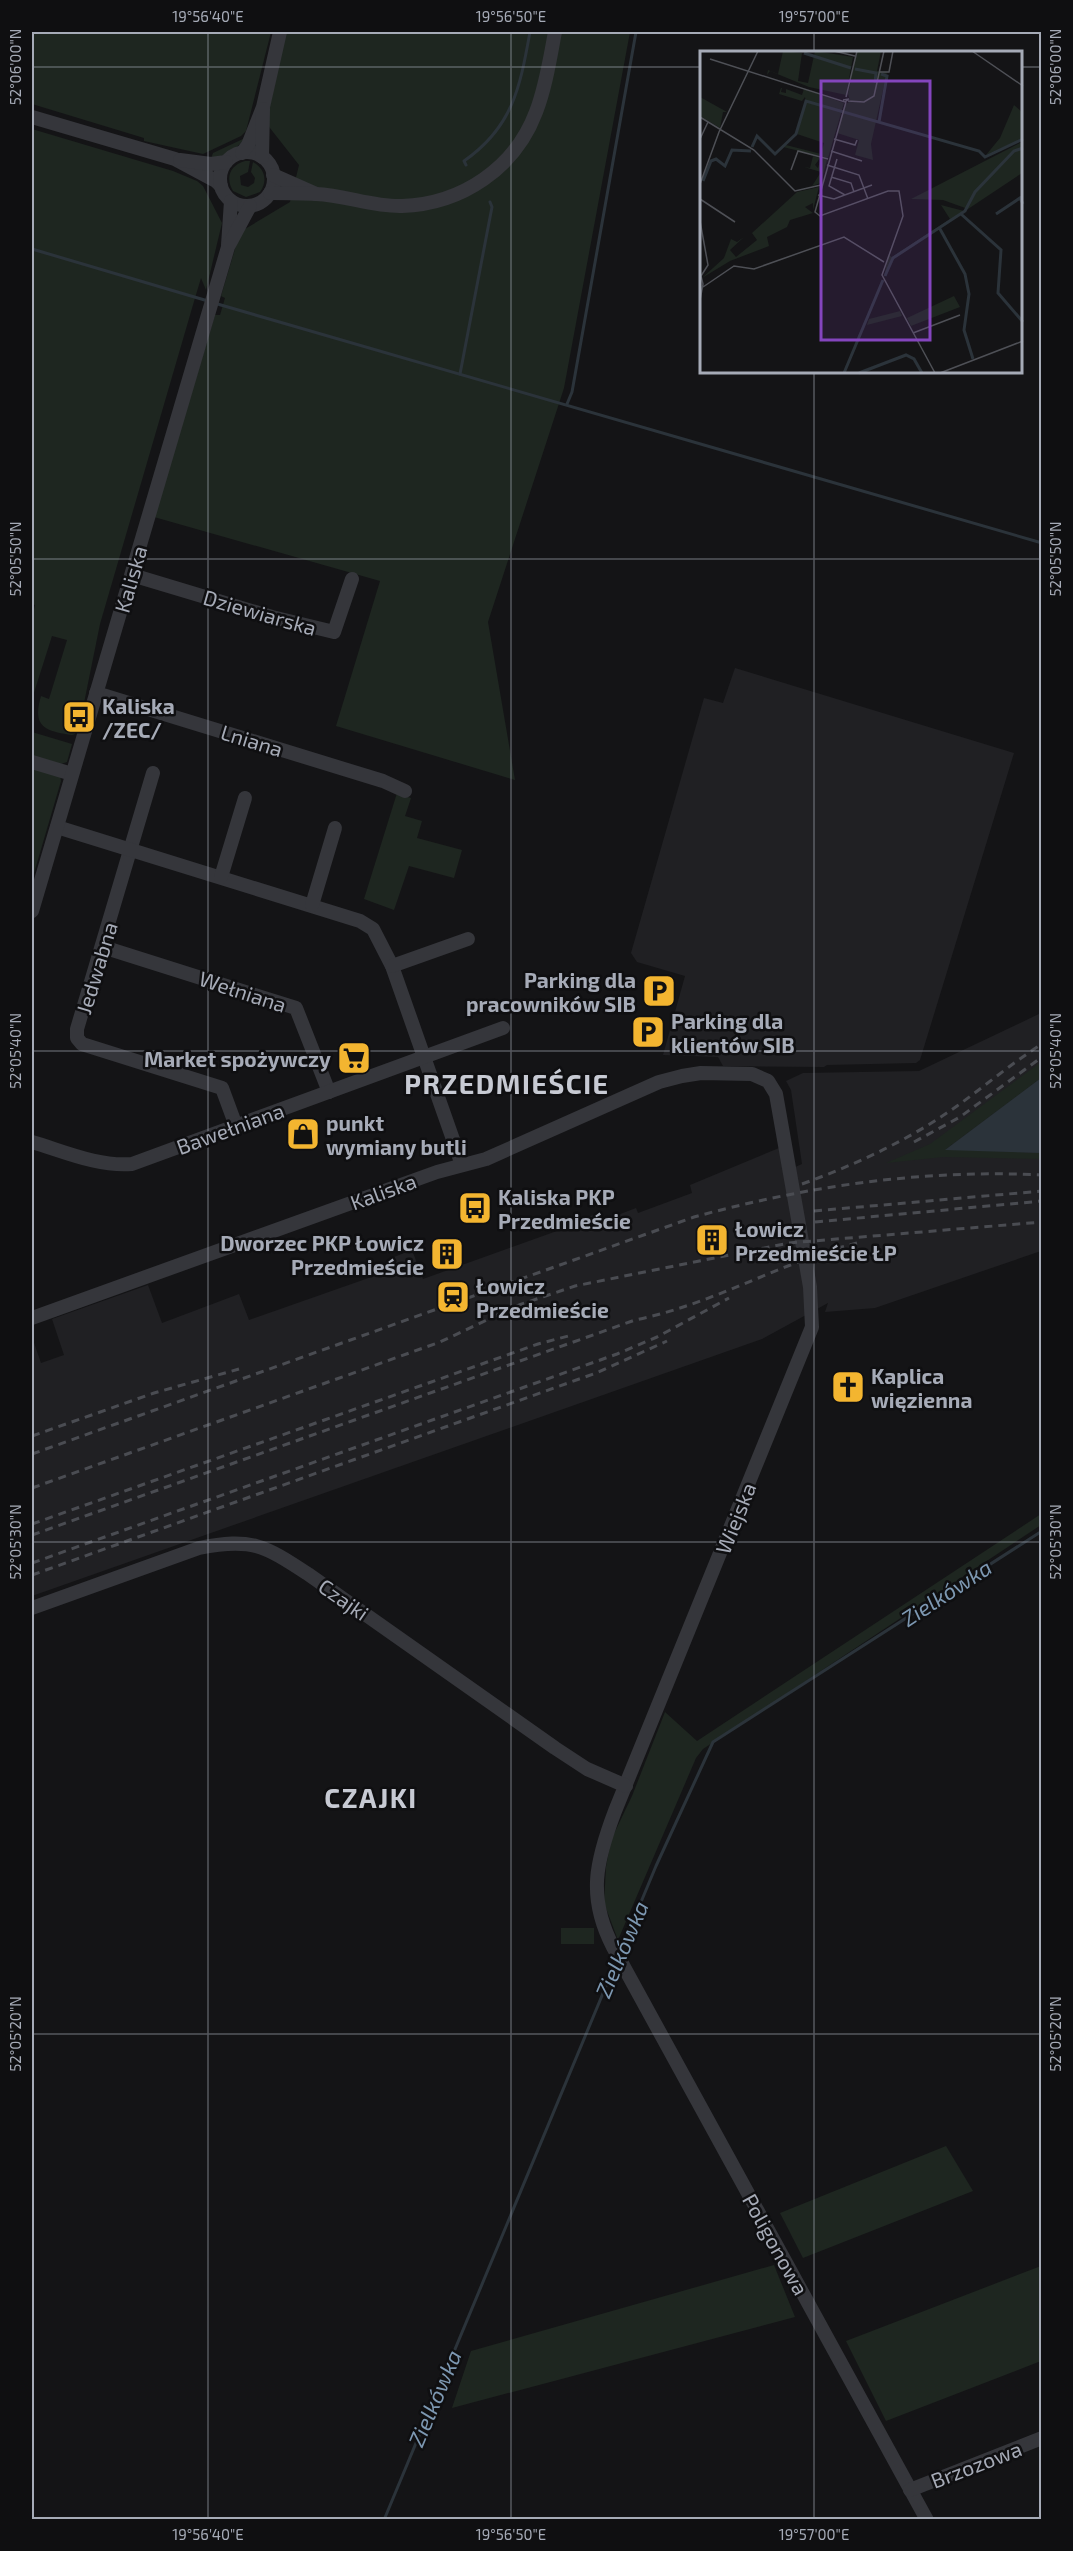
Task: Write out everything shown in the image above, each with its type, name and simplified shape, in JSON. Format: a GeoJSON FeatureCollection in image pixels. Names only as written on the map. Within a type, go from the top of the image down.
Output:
{"type":"FeatureCollection","features":[{"type":"Feature","properties":{"kind":"street"},"geometry":{"type":"LineString","coordinates":[[32,117],[175,159],[211,164],[226,162],[242,153],[248,145],[263,107],[280,32]]}},
{"type":"Feature","properties":{"kind":"street"},"geometry":{"type":"LineString","coordinates":[[270,193],[315,194],[402,206],[440,201],[480,183],[508,158],[528,129],[544,87],[555,32]]}},
{"type":"Feature","properties":{"kind":"street"},"geometry":{"type":"LineString","coordinates":[[262,157],[263,107]]}},
{"type":"Feature","properties":{"kind":"street"},"geometry":{"type":"LineString","coordinates":[[175,159],[216,181],[231,201],[238,205],[250,206],[264,200],[270,193],[273,175],[270,165],[262,157],[242,153]]}},
{"type":"Feature","properties":{"kind":"street"},"geometry":{"type":"LineString","coordinates":[[221,186],[220,176],[226,162]]}},
{"type":"Feature","properties":{"kind":"street"},"geometry":{"type":"LineString","coordinates":[[273,175],[315,194]]}},
{"type":"Feature","properties":{"kind":"street","name":"Kaliska"},"geometry":{"type":"LineString","coordinates":[[228,247],[231,201]]}},
{"type":"Feature","properties":{"kind":"street","name":"Kaliska"},"geometry":{"type":"LineString","coordinates":[[32,911],[228,247],[250,206]]}},
{"type":"Feature","properties":{"kind":"street","name":"Dziewiarska"},"geometry":{"type":"LineString","coordinates":[[132,575],[272,617],[334,632],[352,579]]}},
{"type":"Feature","properties":{"kind":"street","name":"Lniana"},"geometry":{"type":"LineString","coordinates":[[96,693],[383,781],[405,792]]}},
{"type":"Feature","properties":{"kind":"street"},"geometry":{"type":"LineString","coordinates":[[32,762],[72,774]]}},
{"type":"Feature","properties":{"kind":"street","name":"Jedwabna"},"geometry":{"type":"LineString","coordinates":[[153,772],[77,1029],[77,1038],[82,1044],[222,1088],[236,1126]]}},
{"type":"Feature","properties":{"kind":"street"},"geometry":{"type":"LineString","coordinates":[[221,877],[245,798]]}},
{"type":"Feature","properties":{"kind":"street"},"geometry":{"type":"LineString","coordinates":[[57,827],[312,905],[370,926],[392,966],[462,1165]]}},
{"type":"Feature","properties":{"kind":"street"},"geometry":{"type":"LineString","coordinates":[[312,905],[335,828]]}},
{"type":"Feature","properties":{"kind":"street"},"geometry":{"type":"LineString","coordinates":[[392,966],[468,939]]}},
{"type":"Feature","properties":{"kind":"street","name":"Wełniana"},"geometry":{"type":"LineString","coordinates":[[103,947],[296,1008],[329,1092]]}},
{"type":"Feature","properties":{"kind":"street","name":"Bawełniana"},"geometry":{"type":"LineString","coordinates":[[32,1142],[117,1165],[132,1164],[503,1028]]}},
{"type":"Feature","properties":{"kind":"street","name":"Kaliska"},"geometry":{"type":"LineString","coordinates":[[32,1318],[377,1193],[495,1156],[659,1082],[682,1076],[710,1073],[752,1074],[768,1081]]}},
{"type":"Feature","properties":{"kind":"street","name":"Wiejska"},"geometry":{"type":"LineString","coordinates":[[613,1947],[598,1910],[596,1888],[603,1846],[812,1327],[810,1287],[794,1186],[776,1094],[768,1081]]}},
{"type":"Feature","properties":{"kind":"street","name":"Czajki"},"geometry":{"type":"LineString","coordinates":[[32,1608],[199,1548],[226,1542],[253,1544],[278,1554],[308,1574],[587,1769],[626,1786]]}},
{"type":"Feature","properties":{"kind":"street","name":"Poligonowa"},"geometry":{"type":"LineString","coordinates":[[613,1947],[927,2520]]}},
{"type":"Feature","properties":{"kind":"street","name":"Brzozowa"},"geometry":{"type":"LineString","coordinates":[[910,2490],[1041,2438]]}},
{"type":"Feature","properties":{"kind":"shaded area"},"geometry":{"type":"Polygon","coordinates":[[[32,32],[271,32],[246,131],[241,136],[203,154],[144,141],[144,138],[32,104],[32,32]]]}},
{"type":"Feature","properties":{"kind":"shaded area"},"geometry":{"type":"Polygon","coordinates":[[[286,32],[630,32],[564,388],[488,622],[515,780],[336,726],[380,581],[154,517],[215,315],[220,315],[225,298],[221,296],[240,232],[290,202],[299,165],[266,123],[286,32]]]}},
{"type":"Feature","properties":{"kind":"shaded area"},"geometry":{"type":"Polygon","coordinates":[[[32,129],[173,171],[197,181],[203,186],[222,223],[206,290],[201,278],[195,298],[100,624],[83,708],[75,734],[72,735],[48,729],[39,720],[38,714],[41,696],[49,699],[67,640],[52,636],[32,699],[32,617],[35,605],[32,604],[32,129]]]}},
{"type":"Feature","properties":{"kind":"shaded area"},"geometry":{"type":"Polygon","coordinates":[[[245,138],[230,152],[211,159],[213,153],[245,138]]]}},
{"type":"Feature","properties":{"kind":"shaded area"},"geometry":{"type":"Polygon","coordinates":[[[245,161],[250,161],[248,172],[240,176],[241,185],[248,187],[254,183],[255,178],[251,172],[253,162],[264,176],[264,184],[260,192],[246,197],[233,191],[229,181],[233,169],[245,161]]]}},
{"type":"Feature","properties":{"kind":"shaded area"},"geometry":{"type":"Polygon","coordinates":[[[735,668],[1014,753],[920,1060],[916,1063],[827,1065],[824,1067],[723,1066],[718,1057],[663,1055],[685,976],[637,962],[631,953],[704,698],[723,703],[735,668]]]}},
{"type":"Feature","properties":{"kind":"shaded area"},"geometry":{"type":"Polygon","coordinates":[[[32,732],[72,744],[67,762],[61,764],[32,756],[32,732]]]}},
{"type":"Feature","properties":{"kind":"shaded area"},"geometry":{"type":"Polygon","coordinates":[[[32,766],[60,775],[61,781],[32,880],[32,766]]]}},
{"type":"Feature","properties":{"kind":"shaded area"},"geometry":{"type":"Polygon","coordinates":[[[397,793],[411,798],[405,816],[422,821],[417,838],[462,850],[454,878],[409,866],[394,910],[364,899],[397,793]]]}},
{"type":"Feature","properties":{"kind":"shaded area"},"geometry":{"type":"Polygon","coordinates":[[[1041,1013],[1041,1251],[875,1308],[825,1312],[828,1303],[762,1339],[32,1596],[32,1337],[41,1363],[64,1355],[52,1319],[148,1285],[162,1323],[239,1294],[249,1320],[397,1268],[394,1257],[412,1250],[423,1279],[582,1222],[582,1219],[599,1213],[602,1221],[636,1208],[638,1213],[692,1193],[690,1185],[779,1148],[784,1172],[802,1164],[791,1090],[786,1081],[803,1073],[919,1071],[1041,1013]]]}},
{"type":"Feature","properties":{"kind":"shaded area"},"geometry":{"type":"Polygon","coordinates":[[[1041,1062],[1041,1078],[946,1149],[1041,1153],[1041,1159],[943,1157],[886,1163],[930,1144],[1041,1062]]]}},
{"type":"Feature","properties":{"kind":"shaded area"},"geometry":{"type":"Polygon","coordinates":[[[1041,1078],[1041,1153],[945,1150],[1041,1078]]]}},
{"type":"Feature","properties":{"kind":"shaded area"},"geometry":{"type":"Polygon","coordinates":[[[1041,1514],[1041,1525],[703,1749],[696,1758],[618,1940],[604,1903],[606,1867],[611,1840],[632,1796],[665,1712],[697,1741],[1041,1514]]]}},
{"type":"Feature","properties":{"kind":"shaded area"},"geometry":{"type":"Polygon","coordinates":[[[561,1928],[594,1928],[594,1944],[561,1944],[561,1928]]]}},
{"type":"Feature","properties":{"kind":"shaded area"},"geometry":{"type":"Polygon","coordinates":[[[946,2146],[973,2191],[803,2258],[780,2213],[946,2146]]]}},
{"type":"Feature","properties":{"kind":"shaded area"},"geometry":{"type":"Polygon","coordinates":[[[774,2265],[795,2317],[452,2408],[471,2351],[774,2265]]]}},
{"type":"Feature","properties":{"kind":"shaded area"},"geometry":{"type":"Polygon","coordinates":[[[1041,2266],[1041,2361],[886,2421],[846,2341],[1041,2266]]]}},
{"type":"Feature","properties":{"kind":"waterway"},"geometry":{"type":"LineString","coordinates":[[466,165],[464,161],[494,134],[512,104],[518,88],[530,32]]}},
{"type":"Feature","properties":{"kind":"waterway"},"geometry":{"type":"LineString","coordinates":[[567,404],[572,392],[636,32]]}},
{"type":"Feature","properties":{"kind":"waterway"},"geometry":{"type":"LineString","coordinates":[[460,374],[492,207],[490,202]]}},
{"type":"Feature","properties":{"kind":"waterway"},"geometry":{"type":"LineString","coordinates":[[32,249],[208,301]]}},
{"type":"Feature","properties":{"kind":"waterway"},"geometry":{"type":"LineString","coordinates":[[214,303],[1042,543]]}},
{"type":"Feature","properties":{"kind":"waterway","name":"Zielkówka"},"geometry":{"type":"LineString","coordinates":[[621,1950],[656,1866],[713,1742],[1042,1531]]}},
{"type":"Feature","properties":{"kind":"waterway","name":"Zielkówka"},"geometry":{"type":"LineString","coordinates":[[384,2520],[616,1962]]}},
{"type":"Feature","properties":{"kind":"railway"},"geometry":{"type":"LineString","coordinates":[[802,1184],[863,1159],[920,1130],[1042,1044]]}},
{"type":"Feature","properties":{"kind":"railway"},"geometry":{"type":"LineString","coordinates":[[914,1142],[960,1117],[1042,1057]]}},
{"type":"Feature","properties":{"kind":"railway"},"geometry":{"type":"LineString","coordinates":[[32,1454],[694,1217],[780,1197],[866,1182],[953,1175],[1042,1175]]}},
{"type":"Feature","properties":{"kind":"railway"},"geometry":{"type":"LineString","coordinates":[[814,1211],[1042,1191]]}},
{"type":"Feature","properties":{"kind":"railway"},"geometry":{"type":"LineString","coordinates":[[815,1222],[1042,1201]]}},
{"type":"Feature","properties":{"kind":"railway"},"geometry":{"type":"LineString","coordinates":[[32,1488],[440,1342],[519,1305],[575,1286],[789,1243],[1042,1222]]}},
{"type":"Feature","properties":{"kind":"railway"},"geometry":{"type":"LineString","coordinates":[[32,1535],[635,1320],[692,1304],[801,1261],[857,1243]]}},
{"type":"Feature","properties":{"kind":"railway"},"geometry":{"type":"LineString","coordinates":[[32,1563],[617,1354],[657,1337],[729,1298]]}},
{"type":"Feature","properties":{"kind":"railway"},"geometry":{"type":"LineString","coordinates":[[32,1524],[538,1344],[572,1335]]}},
{"type":"Feature","properties":{"kind":"railway"},"geometry":{"type":"LineString","coordinates":[[32,1575],[596,1373],[667,1341]]}},
{"type":"Feature","properties":{"kind":"railway"},"geometry":{"type":"LineString","coordinates":[[32,1436],[154,1393],[239,1369]]}},
{"type":"Feature","properties":{"kind":"place","name":"Kaliska /ZEC/"},"geometry":{"type":"Point","coordinates":[79,717]}},
{"type":"Feature","properties":{"kind":"place","name":"Parking dla pracowników SIB"},"geometry":{"type":"Point","coordinates":[659,991]}},
{"type":"Feature","properties":{"kind":"place","name":"Parking dla klientów SIB"},"geometry":{"type":"Point","coordinates":[648,1032]}},
{"type":"Feature","properties":{"kind":"place","name":"Market spożywczy"},"geometry":{"type":"Point","coordinates":[354,1058]}},
{"type":"Feature","properties":{"kind":"place","name":"punkt wymiany butli"},"geometry":{"type":"Point","coordinates":[303,1134]}},
{"type":"Feature","properties":{"kind":"place","name":"Kaliska PKP Przedmieście"},"geometry":{"type":"Point","coordinates":[475,1208]}},
{"type":"Feature","properties":{"kind":"place","name":"Łowicz Przedmieście ŁP"},"geometry":{"type":"Point","coordinates":[712,1240]}},
{"type":"Feature","properties":{"kind":"place","name":"Dworzec PKP Łowicz Przedmieście"},"geometry":{"type":"Point","coordinates":[447,1254]}},
{"type":"Feature","properties":{"kind":"place","name":"Łowicz Przedmieście"},"geometry":{"type":"Point","coordinates":[453,1297]}},
{"type":"Feature","properties":{"kind":"place","name":"Kaplica więzienna"},"geometry":{"type":"Point","coordinates":[848,1387]}},
{"type":"Feature","properties":{"kind":"district","name":"PRZEDMIEŚCIE"},"geometry":{"type":"Point","coordinates":[507,1083]}},
{"type":"Feature","properties":{"kind":"district","name":"CZAJKI"},"geometry":{"type":"Point","coordinates":[371,1797]}}]}
